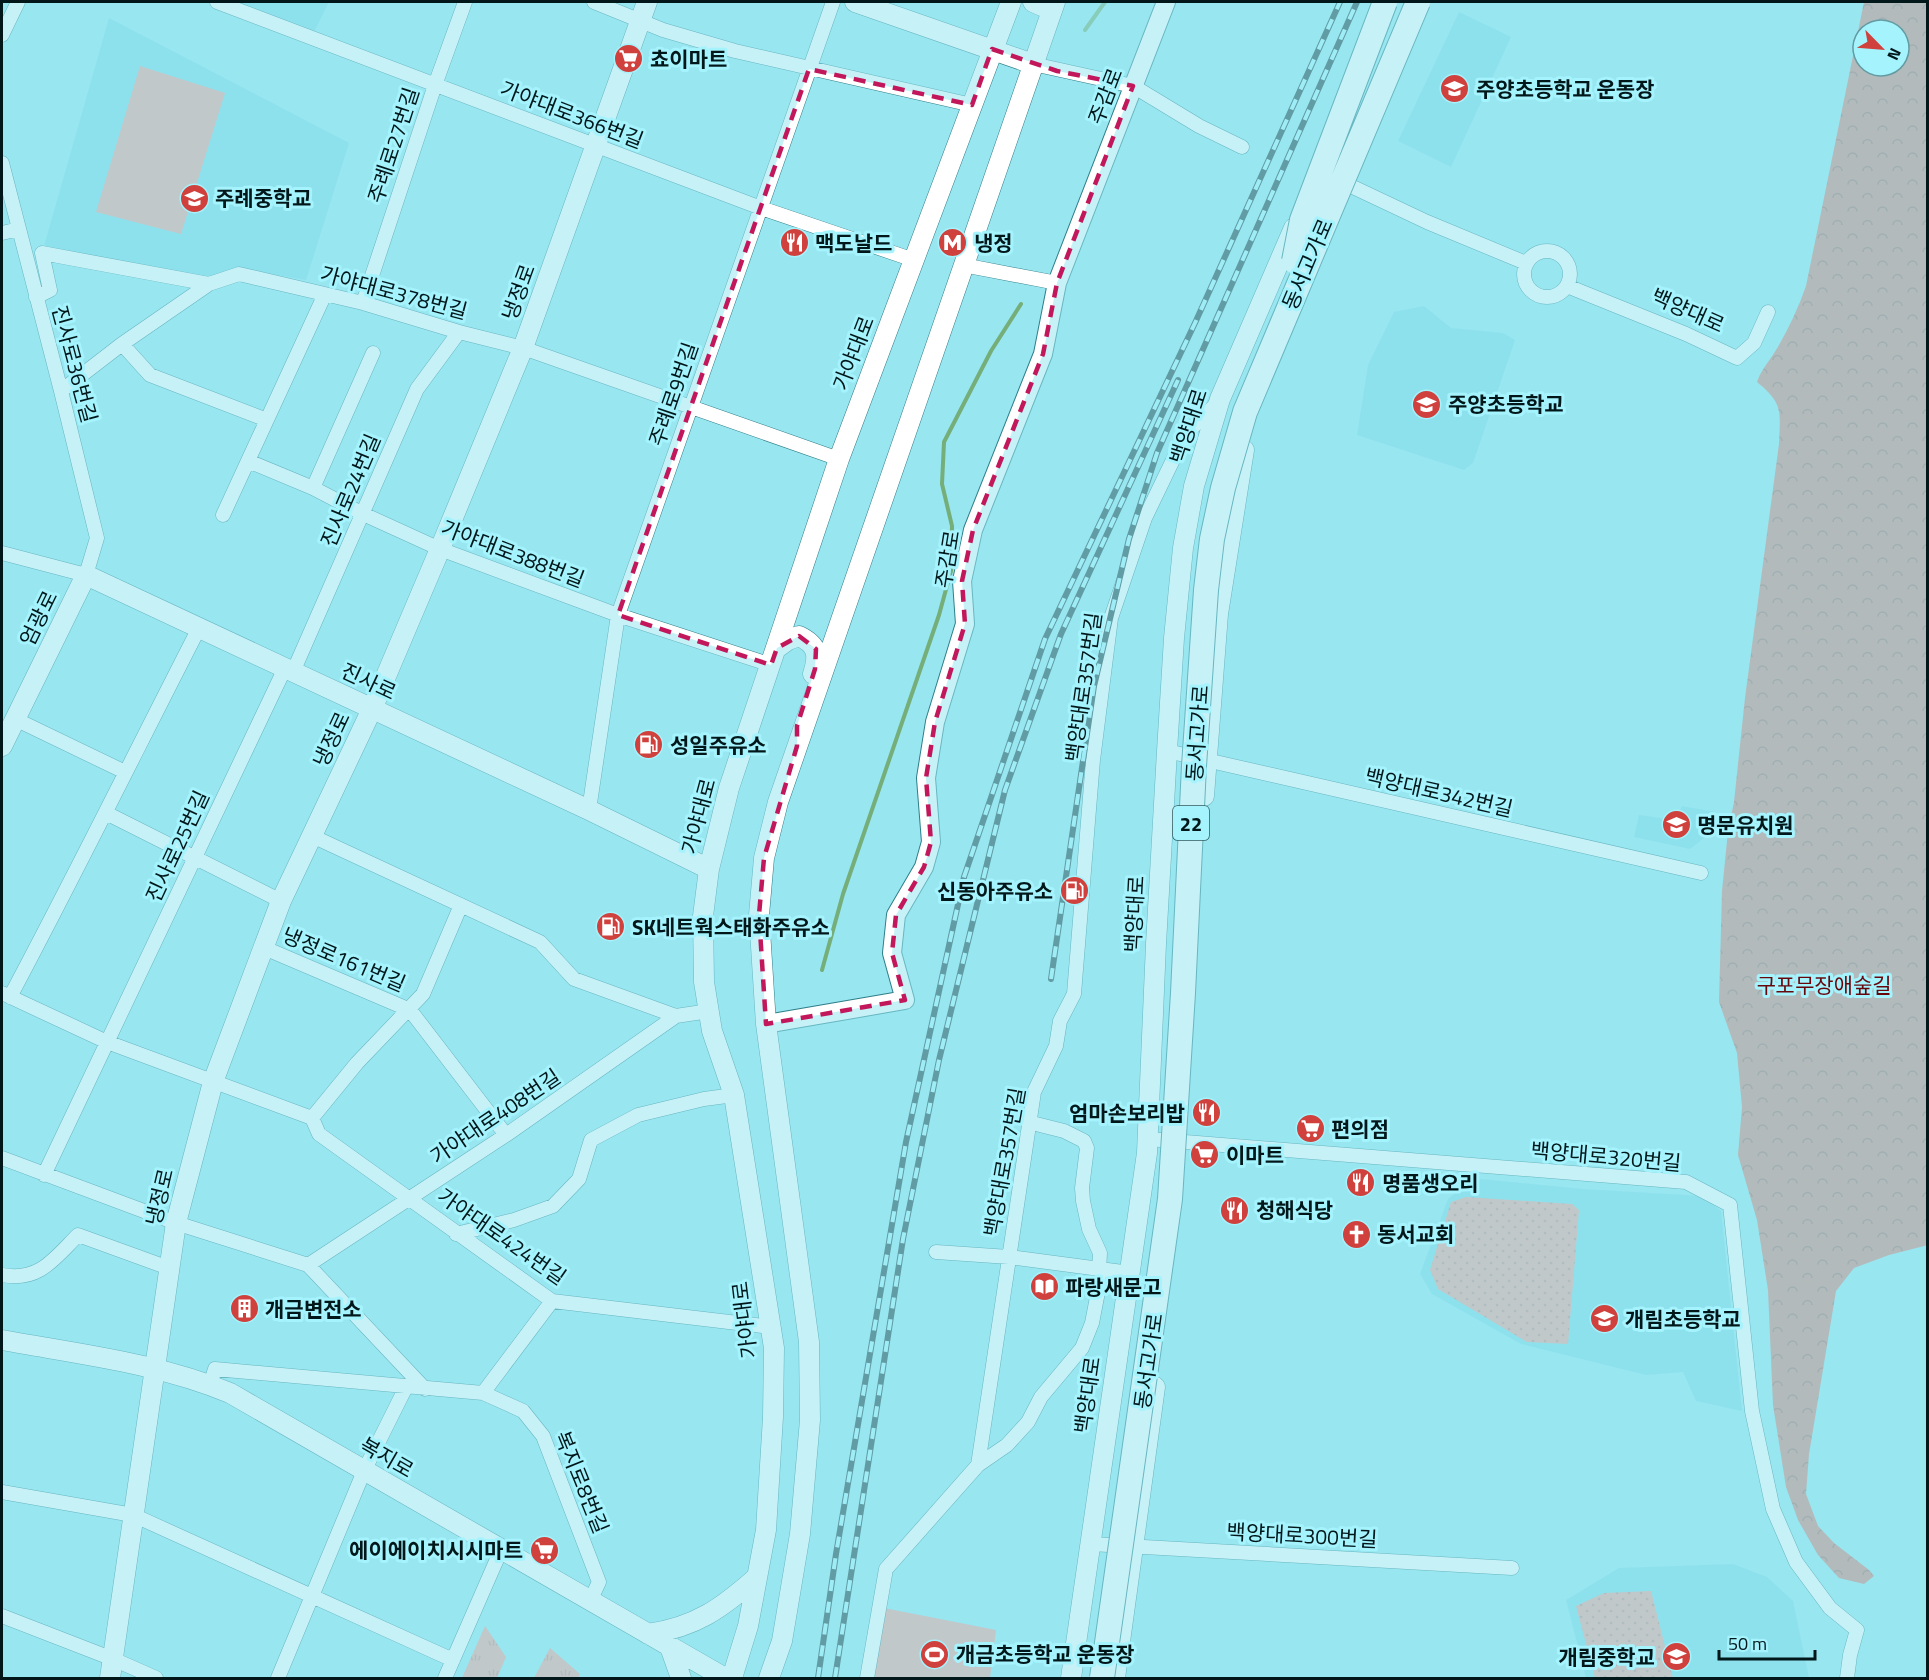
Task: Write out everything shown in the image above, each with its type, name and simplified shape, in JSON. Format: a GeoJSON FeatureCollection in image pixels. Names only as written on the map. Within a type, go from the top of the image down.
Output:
{"type":"FeatureCollection","features":[{"type":"Feature","properties":{"kind":"highway"},"geometry":{"type":"LineString","coordinates":[[1294,261],[1302,220],[1387,2]]}},
{"type":"Feature","properties":{"kind":"highway","name":"동서고가로"},"geometry":{"type":"LineString","coordinates":[[1086,1678],[1155,1201],[1167,1033],[1185,675],[1197,541],[1209,480],[1232,405],[1401,2]]}},
{"type":"Feature","properties":{"kind":"highway","name":"동서고가로"},"geometry":{"type":"LineString","coordinates":[[1102,1678],[1170,1199],[1194,766],[1206,590],[1212,539],[1223,488],[1245,412],[1418,2]]}},
{"type":"Feature","properties":{"kind":"highway"},"geometry":{"type":"LineString","coordinates":[[1374,109],[1410,58],[1434,2]]}},
{"type":"Feature","properties":{"kind":"main road","name":"냉정로"},"geometry":{"type":"LineString","coordinates":[[112,1669],[176,1223],[213,1082],[281,901],[372,709],[523,348],[647,2]]}},
{"type":"Feature","properties":{"kind":"main road"},"geometry":{"type":"LineString","coordinates":[[855,2],[1033,64]]}},
{"type":"Feature","properties":{"kind":"main road","name":"가야대로"},"geometry":{"type":"LineString","coordinates":[[732,1678],[748,1626],[766,1530],[773,1417],[774,1348],[734,1095],[712,1031],[704,982],[702,915],[709,869],[729,788],[838,459],[1011,2]]}},
{"type":"Feature","properties":{"kind":"main road"},"geometry":{"type":"LineString","coordinates":[[1033,2],[1042,6],[1053,2]]}},
{"type":"Feature","properties":{"kind":"main road"},"geometry":{"type":"LineString","coordinates":[[769,1678],[782,1641],[800,1534],[810,1420],[808,1342],[766,1024],[759,915],[764,858],[778,802],[1053,2]]}},
{"type":"Feature","properties":{"kind":"main road","name":"백양대로"},"geometry":{"type":"LineString","coordinates":[[1071,1678],[1140,1211],[1148,1139],[1156,944],[1174,638],[1183,548],[1194,486],[1220,399],[1387,2]]}},
{"type":"Feature","properties":{"kind":"main road"},"geometry":{"type":"LineString","coordinates":[[1115,1678],[1178,1215],[1200,848],[1218,614],[1245,443],[1266,375],[1427,2]]}},
{"type":"Feature","properties":{"kind":"main road","name":"진사로"},"geometry":{"type":"LineString","coordinates":[[86,575],[589,810],[709,869]]}},
{"type":"Feature","properties":{"kind":"main road","name":"엄광로"},"geometry":{"type":"LineString","coordinates":[[2,747],[86,575]]}},
{"type":"Feature","properties":{"kind":"main road"},"geometry":{"type":"LineString","coordinates":[[774,657],[788,640],[799,636],[809,641],[816,649],[815,669],[797,726],[797,746]]}},
{"type":"Feature","properties":{"kind":"main road","name":"복지로"},"geometry":{"type":"LineString","coordinates":[[2,1342],[154,1369],[210,1385],[230,1394],[725,1678]]}},
{"type":"Feature","properties":{"kind":"main road"},"geometry":{"type":"LineString","coordinates":[[648,1634],[674,1630],[713,1612],[758,1577]]}},
{"type":"Feature","properties":{"kind":"main road"},"geometry":{"type":"LineString","coordinates":[[670,1647],[681,1678]]}},
{"type":"Feature","properties":{"kind":"street"},"geometry":{"type":"LineString","coordinates":[[2,35],[18,2]]}},
{"type":"Feature","properties":{"kind":"street","name":"가야대로366번길"},"geometry":{"type":"LineString","coordinates":[[217,2],[761,208],[914,260]]}},
{"type":"Feature","properties":{"kind":"street","name":"주례로27번길"},"geometry":{"type":"LineString","coordinates":[[363,303],[465,2]]}},
{"type":"Feature","properties":{"kind":"street"},"geometry":{"type":"LineString","coordinates":[[594,2],[640,21],[735,51],[972,105]]}},
{"type":"Feature","properties":{"kind":"street","name":"주례로9번길"},"geometry":{"type":"LineString","coordinates":[[589,810],[618,615],[833,2]]}},
{"type":"Feature","properties":{"kind":"street","name":"주감로"},"geometry":{"type":"LineString","coordinates":[[766,1024],[905,1000],[892,953],[896,915],[924,867],[932,842],[926,778],[935,722],[965,624],[962,580],[973,530],[1043,354],[1057,283],[1166,2]]}},
{"type":"Feature","properties":{"kind":"street"},"geometry":{"type":"LineString","coordinates":[[1033,64],[1133,86],[1198,126],[1242,147]]}},
{"type":"Feature","properties":{"kind":"street","name":"진사로36번길"},"geometry":{"type":"LineString","coordinates":[[2,163],[97,538],[86,575]]}},
{"type":"Feature","properties":{"kind":"street"},"geometry":{"type":"LineString","coordinates":[[1317,171],[1427,222],[1526,263]]}},
{"type":"Feature","properties":{"kind":"street"},"geometry":{"type":"LineString","coordinates":[[2,233],[19,229]]}},
{"type":"Feature","properties":{"kind":"street"},"geometry":{"type":"LineString","coordinates":[[1555,252],[1562,256],[1570,270],[1567,286],[1550,297],[1536,295],[1526,285],[1524,278],[1526,263],[1535,253],[1555,252]]}},
{"type":"Feature","properties":{"kind":"street","name":"가야대로378번길"},"geometry":{"type":"LineString","coordinates":[[36,297],[50,290],[42,253],[209,284]]}},
{"type":"Feature","properties":{"kind":"street"},"geometry":{"type":"LineString","coordinates":[[963,265],[1057,283]]}},
{"type":"Feature","properties":{"kind":"street","name":"가야대로378번길"},"geometry":{"type":"LineString","coordinates":[[61,391],[122,344],[209,284],[239,274],[363,303],[459,333],[523,348],[838,459]]}},
{"type":"Feature","properties":{"kind":"street","name":"백양대로"},"geometry":{"type":"LineString","coordinates":[[1567,286],[1686,334],[1737,358],[1754,343],[1768,312]]}},
{"type":"Feature","properties":{"kind":"street"},"geometry":{"type":"LineString","coordinates":[[224,515],[325,294]]}},
{"type":"Feature","properties":{"kind":"street","name":"진사로24번길"},"geometry":{"type":"LineString","coordinates":[[289,670],[363,514],[417,389],[459,333]]}},
{"type":"Feature","properties":{"kind":"street"},"geometry":{"type":"LineString","coordinates":[[122,344],[150,375],[267,420]]}},
{"type":"Feature","properties":{"kind":"street"},"geometry":{"type":"LineString","coordinates":[[313,488],[374,353]]}},
{"type":"Feature","properties":{"kind":"street","name":"백양대로357번길"},"geometry":{"type":"LineString","coordinates":[[978,1465],[1034,1092],[1056,1047],[1060,1021],[1074,993],[1093,760],[1111,618],[1145,518],[1185,435],[1220,399]]}},
{"type":"Feature","properties":{"kind":"street","name":"가야대로388번길"},"geometry":{"type":"LineString","coordinates":[[248,461],[313,488],[440,549],[618,615],[774,657]]}},
{"type":"Feature","properties":{"kind":"street","name":"진사로"},"geometry":{"type":"LineString","coordinates":[[2,553],[86,575]]}},
{"type":"Feature","properties":{"kind":"street"},"geometry":{"type":"LineString","coordinates":[[199,628],[55,912],[6,995],[107,1042],[312,1118]]}},
{"type":"Feature","properties":{"kind":"street","name":"진사로25번길"},"geometry":{"type":"LineString","coordinates":[[107,1042],[194,857],[289,670]]}},
{"type":"Feature","properties":{"kind":"street"},"geometry":{"type":"LineString","coordinates":[[15,719],[125,772]]}},
{"type":"Feature","properties":{"kind":"street","name":"백양대로342번길"},"geometry":{"type":"LineString","coordinates":[[1167,751],[1701,873]]}},
{"type":"Feature","properties":{"kind":"street"},"geometry":{"type":"LineString","coordinates":[[106,813],[281,901]]}},
{"type":"Feature","properties":{"kind":"street"},"geometry":{"type":"LineString","coordinates":[[312,836],[540,942],[574,979],[676,1016]]}},
{"type":"Feature","properties":{"kind":"street"},"geometry":{"type":"LineString","coordinates":[[410,1010],[423,994],[461,905]]}},
{"type":"Feature","properties":{"kind":"street","name":"냉정로161번길"},"geometry":{"type":"LineString","coordinates":[[262,947],[410,1010],[506,1135]]}},
{"type":"Feature","properties":{"kind":"street","name":"냉정로161번길"},"geometry":{"type":"LineString","coordinates":[[312,1118],[357,1063],[410,1010]]}},
{"type":"Feature","properties":{"kind":"street","name":"가야대로408번길"},"geometry":{"type":"LineString","coordinates":[[308,1265],[506,1135],[676,1016],[709,1011]]}},
{"type":"Feature","properties":{"kind":"street"},"geometry":{"type":"LineString","coordinates":[[44,1175],[107,1042]]}},
{"type":"Feature","properties":{"kind":"street"},"geometry":{"type":"LineString","coordinates":[[456,1234],[514,1220],[553,1206],[579,1179],[591,1140],[638,1115],[704,1099],[734,1095]]}},
{"type":"Feature","properties":{"kind":"street","name":"가야대로424번길"},"geometry":{"type":"LineString","coordinates":[[312,1118],[319,1134],[552,1301],[771,1327]]}},
{"type":"Feature","properties":{"kind":"street"},"geometry":{"type":"LineString","coordinates":[[867,1678],[886,1569],[978,1465],[1007,1445],[1028,1422],[1041,1397],[1083,1348],[1092,1323],[1098,1292],[1100,1253],[1089,1229],[1083,1201],[1082,1188],[1087,1148],[1084,1141],[1064,1131],[1028,1122]]}},
{"type":"Feature","properties":{"kind":"street","name":"백양대로320번길"},"geometry":{"type":"LineString","coordinates":[[1148,1139],[1686,1182],[1730,1205],[1752,1412],[1773,1509],[1796,1562],[1830,1608],[1857,1629],[1847,1678]]}},
{"type":"Feature","properties":{"kind":"street"},"geometry":{"type":"LineString","coordinates":[[2,1158],[176,1223],[308,1265],[425,1389]]}},
{"type":"Feature","properties":{"kind":"street"},"geometry":{"type":"LineString","coordinates":[[2,1275],[18,1278],[45,1268],[78,1235],[169,1268]]}},
{"type":"Feature","properties":{"kind":"street"},"geometry":{"type":"LineString","coordinates":[[936,1252],[1009,1257],[1130,1273]]}},
{"type":"Feature","properties":{"kind":"street"},"geometry":{"type":"LineString","coordinates":[[483,1393],[552,1301]]}},
{"type":"Feature","properties":{"kind":"street","name":"복지로8번길"},"geometry":{"type":"LineString","coordinates":[[210,1385],[214,1368],[483,1393],[523,1411],[543,1436],[598,1582],[590,1601]]}},
{"type":"Feature","properties":{"kind":"street"},"geometry":{"type":"LineString","coordinates":[[278,1678],[364,1471],[406,1387]]}},
{"type":"Feature","properties":{"kind":"street"},"geometry":{"type":"LineString","coordinates":[[2,1492],[133,1515],[453,1660]]}},
{"type":"Feature","properties":{"kind":"street","name":"백양대로300번길"},"geometry":{"type":"LineString","coordinates":[[1090,1544],[1512,1568]]}},
{"type":"Feature","properties":{"kind":"street"},"geometry":{"type":"LineString","coordinates":[[445,1678],[501,1550]]}},
{"type":"Feature","properties":{"kind":"street"},"geometry":{"type":"LineString","coordinates":[[2,1616],[112,1669],[156,1678]]}},
{"type":"Feature","properties":{"kind":"highlighted area"},"geometry":{"type":"Polygon","coordinates":[[[992,49],[1057,71],[1133,86],[1057,283],[1043,354],[973,530],[962,581],[965,624],[935,722],[926,778],[931,842],[924,867],[896,915],[892,953],[905,1000],[766,1024],[759,915],[764,858],[797,746],[797,726],[815,669],[816,649],[799,636],[777,648],[771,665],[618,615],[809,69],[972,105],[992,49]]]}},
{"type":"Feature","properties":{"kind":"shaded area"},"geometry":{"type":"Polygon","coordinates":[[[217,2],[329,2],[312,36],[217,2]]]}},
{"type":"Feature","properties":{"kind":"shaded area","name":"주양초등학교 운동장"},"geometry":{"type":"Polygon","coordinates":[[[1459,12],[1511,37],[1451,167],[1398,141],[1459,12]]]}},
{"type":"Feature","properties":{"kind":"shaded area","name":"주례중학교"},"geometry":{"type":"Polygon","coordinates":[[[109,18],[349,143],[306,280],[239,268],[209,284],[42,253],[109,18]]]}},
{"type":"Feature","properties":{"kind":"shaded area","name":"주양초등학교"},"geometry":{"type":"Polygon","coordinates":[[[1424,306],[1451,328],[1503,333],[1515,340],[1473,463],[1464,470],[1357,435],[1368,365],[1394,312],[1424,306]]]}},
{"type":"Feature","properties":{"kind":"shaded area","name":"명문유치원"},"geometry":{"type":"Polygon","coordinates":[[[1682,806],[1715,812],[1714,830],[1690,849],[1634,837],[1639,815],[1676,820],[1682,806]]]}},
{"type":"Feature","properties":{"kind":"shaded area","name":"개림초등학교"},"geometry":{"type":"Polygon","coordinates":[[[1481,1179],[1583,1189],[1702,1196],[1721,1211],[1742,1411],[1696,1401],[1683,1372],[1646,1375],[1521,1344],[1432,1294],[1420,1274],[1448,1199],[1464,1186],[1481,1179]]]}},
{"type":"Feature","properties":{"kind":"shaded area"},"geometry":{"type":"Polygon","coordinates":[[[1733,1564],[1767,1577],[1793,1601],[1809,1678],[1586,1678],[1566,1600],[1619,1568],[1733,1564]]]}},
{"type":"Feature","properties":{"kind":"green space","name":"구포무장애숲길"},"geometry":{"type":"Polygon","coordinates":[[[1864,2],[1927,2],[1928,1245],[1889,1255],[1854,1268],[1836,1291],[1809,1454],[1806,1494],[1818,1526],[1834,1543],[1874,1576],[1864,1584],[1839,1578],[1818,1555],[1798,1520],[1786,1487],[1773,1405],[1768,1290],[1757,1220],[1738,1155],[1742,1107],[1737,1053],[1719,1002],[1722,891],[1728,831],[1734,802],[1745,698],[1779,444],[1780,416],[1776,403],[1757,382],[1789,327],[1806,286],[1851,66],[1851,78],[1911,78],[1911,18],[1861,18],[1864,2]]]}},
{"type":"Feature","properties":{"kind":"green space"},"geometry":{"type":"Polygon","coordinates":[[[140,66],[225,93],[181,234],[96,212],[140,66]]]}},
{"type":"Feature","properties":{"kind":"green space"},"geometry":{"type":"Polygon","coordinates":[[[1466,1197],[1572,1204],[1579,1210],[1568,1344],[1527,1342],[1438,1289],[1430,1270],[1451,1202],[1466,1197]]]}},
{"type":"Feature","properties":{"kind":"green space"},"geometry":{"type":"Polygon","coordinates":[[[1651,1591],[1673,1678],[1595,1678],[1576,1606],[1604,1593],[1651,1591]]]}},
{"type":"Feature","properties":{"kind":"green space","name":"개금초등학교 운동장"},"geometry":{"type":"Polygon","coordinates":[[[884,1608],[996,1630],[990,1678],[872,1678],[884,1608]]]}},
{"type":"Feature","properties":{"kind":"green space"},"geometry":{"type":"Polygon","coordinates":[[[485,1626],[506,1657],[497,1678],[462,1678],[485,1626]]]}},
{"type":"Feature","properties":{"kind":"green space"},"geometry":{"type":"Polygon","coordinates":[[[550,1648],[580,1674],[578,1678],[534,1678],[550,1648]]]}},
{"type":"Feature","properties":{"kind":"waterway"},"geometry":{"type":"LineString","coordinates":[[1085,30],[1105,2]]}},
{"type":"Feature","properties":{"kind":"waterway"},"geometry":{"type":"LineString","coordinates":[[822,970],[843,894],[939,615],[951,571],[952,526],[942,484],[944,442],[991,351],[1021,304]]}},
{"type":"Feature","properties":{"kind":"railway"},"geometry":{"type":"LineString","coordinates":[[818,1678],[836,1554],[906,1142],[964,877],[1045,639],[1195,323],[1340,2]]}},
{"type":"Feature","properties":{"kind":"railway"},"geometry":{"type":"LineString","coordinates":[[1051,979],[1094,686],[1129,539],[1157,453],[1357,2]]}},
{"type":"Feature","properties":{"kind":"railway"},"geometry":{"type":"LineString","coordinates":[[835,1678],[903,1239],[939,1060],[1005,790],[1061,634],[1178,380]]}},
{"type":"Feature","properties":{"kind":"place","name":"쵸이마트"},"geometry":{"type":"Point","coordinates":[629,59]}},
{"type":"Feature","properties":{"kind":"place","name":"주양초등학교 운동장"},"geometry":{"type":"Point","coordinates":[1455,89]}},
{"type":"Feature","properties":{"kind":"place","name":"주례중학교"},"geometry":{"type":"Point","coordinates":[194,198]}},
{"type":"Feature","properties":{"kind":"place","name":"맥도날드"},"geometry":{"type":"Point","coordinates":[794,243]}},
{"type":"Feature","properties":{"kind":"place","name":"냉정"},"geometry":{"type":"Point","coordinates":[953,243]}},
{"type":"Feature","properties":{"kind":"place","name":"주양초등학교"},"geometry":{"type":"Point","coordinates":[1427,404]}},
{"type":"Feature","properties":{"kind":"place","name":"성일주유소"},"geometry":{"type":"Point","coordinates":[649,745]}},
{"type":"Feature","properties":{"kind":"place","name":"명문유치원"},"geometry":{"type":"Point","coordinates":[1676,825]}},
{"type":"Feature","properties":{"kind":"place","name":"신동아주유소"},"geometry":{"type":"Point","coordinates":[1074,891]}},
{"type":"Feature","properties":{"kind":"place","name":"SK네트웍스태화주유소"},"geometry":{"type":"Point","coordinates":[611,927]}},
{"type":"Feature","properties":{"kind":"place","name":"엄마손보리밥"},"geometry":{"type":"Point","coordinates":[1206,1113]}},
{"type":"Feature","properties":{"kind":"place","name":"편의점"},"geometry":{"type":"Point","coordinates":[1310,1129]}},
{"type":"Feature","properties":{"kind":"place","name":"이마트"},"geometry":{"type":"Point","coordinates":[1205,1155]}},
{"type":"Feature","properties":{"kind":"place","name":"명품생오리"},"geometry":{"type":"Point","coordinates":[1361,1183]}},
{"type":"Feature","properties":{"kind":"place","name":"청해식당"},"geometry":{"type":"Point","coordinates":[1235,1210]}},
{"type":"Feature","properties":{"kind":"place","name":"동서교회"},"geometry":{"type":"Point","coordinates":[1356,1234]}},
{"type":"Feature","properties":{"kind":"place","name":"파랑새문고"},"geometry":{"type":"Point","coordinates":[1044,1287]}},
{"type":"Feature","properties":{"kind":"place","name":"개금변전소"},"geometry":{"type":"Point","coordinates":[244,1309]}},
{"type":"Feature","properties":{"kind":"place","name":"개림초등학교"},"geometry":{"type":"Point","coordinates":[1604,1319]}},
{"type":"Feature","properties":{"kind":"place","name":"에이에이치시시마트"},"geometry":{"type":"Point","coordinates":[544,1550]}},
{"type":"Feature","properties":{"kind":"place","name":"개금초등학교 운동장"},"geometry":{"type":"Point","coordinates":[935,1654]}},
{"type":"Feature","properties":{"kind":"place","name":"개림중학교"},"geometry":{"type":"Point","coordinates":[1676,1657]}}]}
